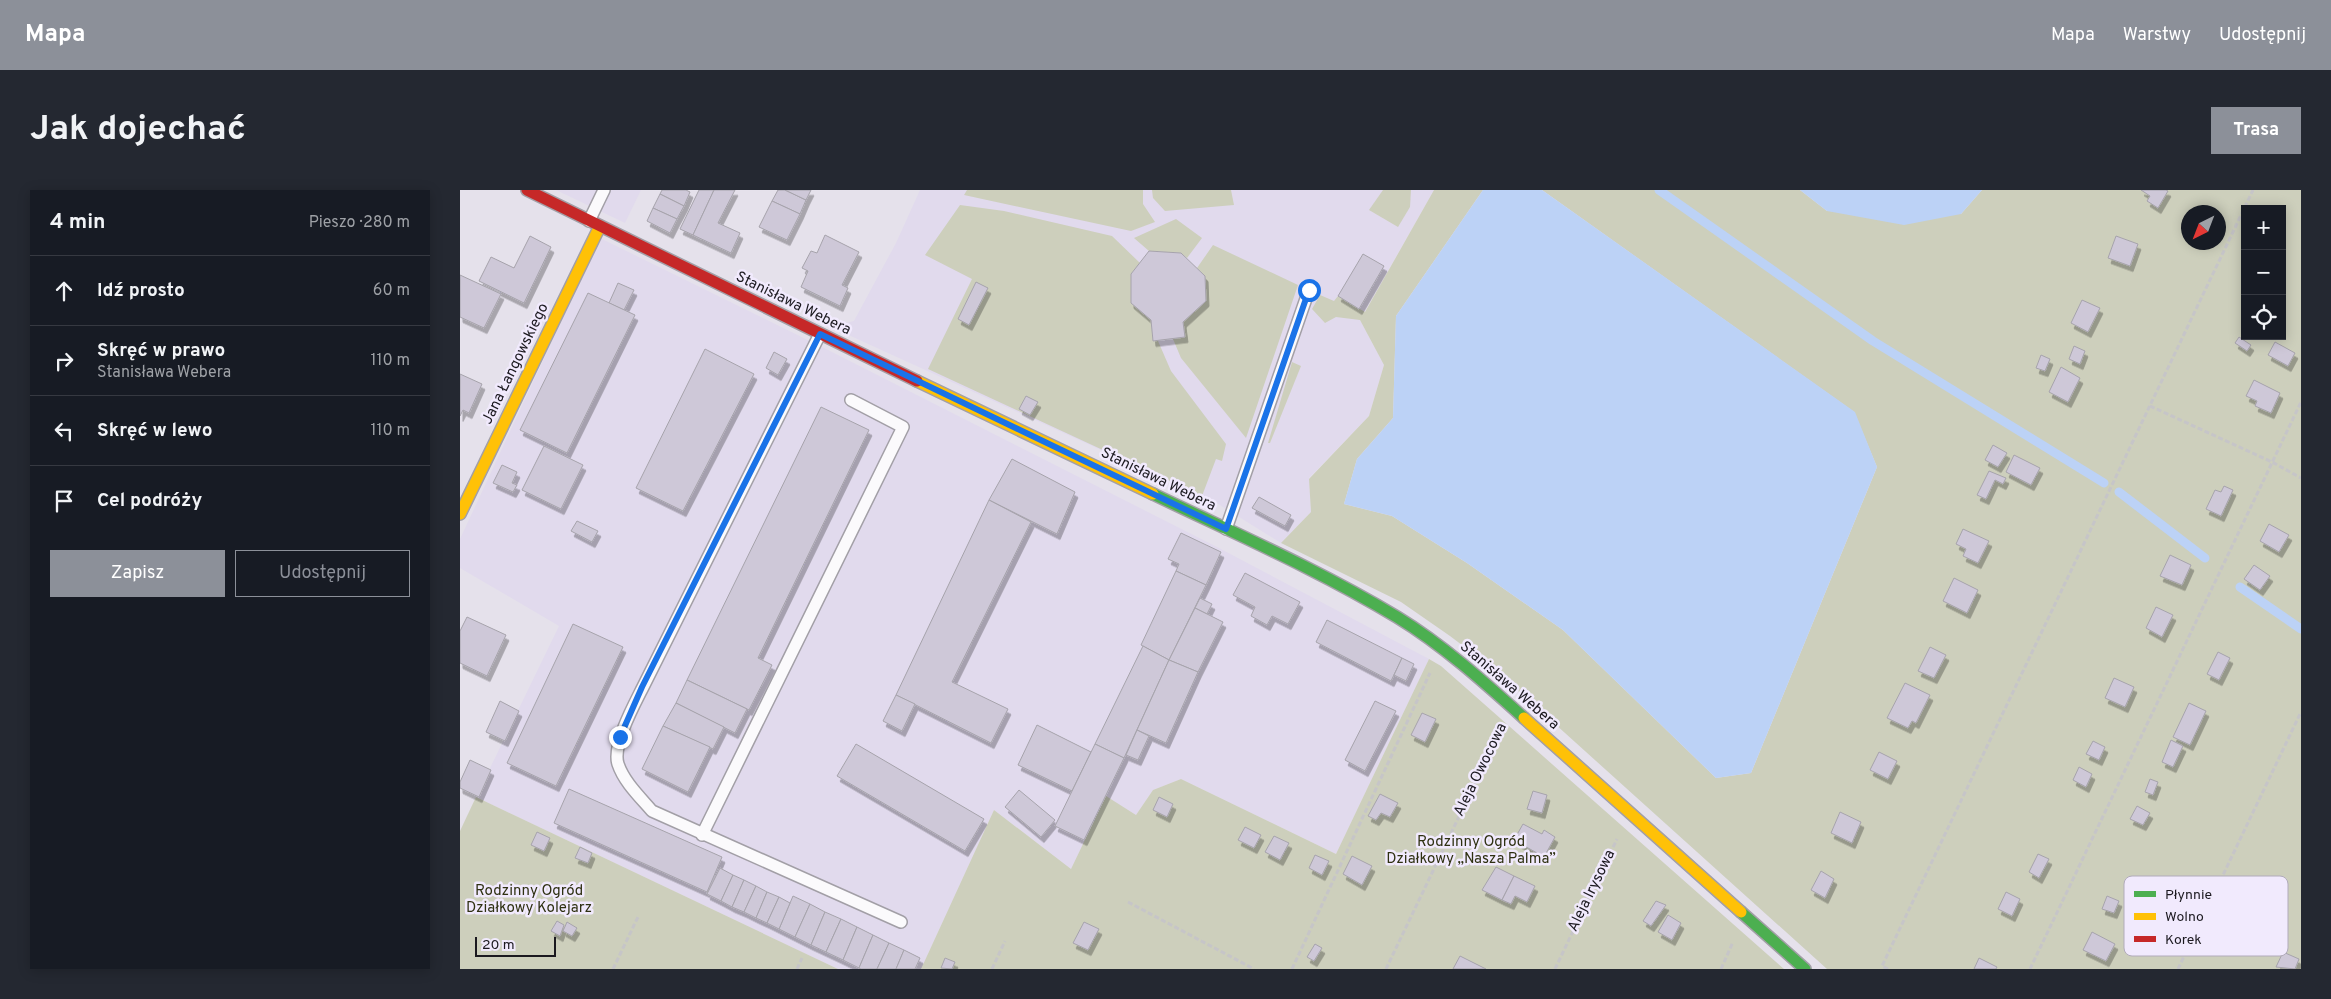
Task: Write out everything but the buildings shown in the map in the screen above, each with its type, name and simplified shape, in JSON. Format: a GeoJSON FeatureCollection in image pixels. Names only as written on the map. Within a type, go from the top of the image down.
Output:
{"type":"FeatureCollection","features":[{"type":"Feature","properties":{"kind":"street","name":"Stanisława Webera"},"geometry":{"type":"LineString","coordinates":[[527,190],[820,334],[1226,529],[1397,616],[1446,651],[1511,707],[1805,969]]}},
{"type":"Feature","properties":{"kind":"street","name":"Jana Łangowskiego"},"geometry":{"type":"LineString","coordinates":[[460,514],[595,224]]}},
{"type":"Feature","properties":{"kind":"lane"},"geometry":{"type":"LineString","coordinates":[[595,224],[604,190]]}},
{"type":"Feature","properties":{"kind":"lane"},"geometry":{"type":"LineString","coordinates":[[1226,529],[1309,290]]}},
{"type":"Feature","properties":{"kind":"lane"},"geometry":{"type":"LineString","coordinates":[[820,334],[642,687],[620,737],[618,763],[633,789],[652,811],[702,835],[901,922]]}},
{"type":"Feature","properties":{"kind":"lane"},"geometry":{"type":"LineString","coordinates":[[702,835],[903,427],[851,400]]}},
{"type":"Feature","properties":{"kind":"path"},"geometry":{"type":"LineString","coordinates":[[1888,969],[1882,966],[2253,190]]}},
{"type":"Feature","properties":{"kind":"path"},"geometry":{"type":"LineString","coordinates":[[2030,969],[2301,402]]}},
{"type":"Feature","properties":{"kind":"path"},"geometry":{"type":"LineString","coordinates":[[2150,406],[2272,462],[2301,478]]}},
{"type":"Feature","properties":{"kind":"path"},"geometry":{"type":"LineString","coordinates":[[1292,969],[1446,651]]}},
{"type":"Feature","properties":{"kind":"path","name":"Aleja Owocowa"},"geometry":{"type":"LineString","coordinates":[[1386,969],[1511,707]]}},
{"type":"Feature","properties":{"kind":"path"},"geometry":{"type":"LineString","coordinates":[[2223,876],[2301,712]]}},
{"type":"Feature","properties":{"kind":"path","name":"Aleja Irysowa"},"geometry":{"type":"LineString","coordinates":[[1555,969],[1630,812]]}},
{"type":"Feature","properties":{"kind":"path"},"geometry":{"type":"LineString","coordinates":[[1128,902],[1254,969]]}},
{"type":"Feature","properties":{"kind":"path"},"geometry":{"type":"LineString","coordinates":[[612,969],[638,917]]}},
{"type":"Feature","properties":{"kind":"path"},"geometry":{"type":"LineString","coordinates":[[992,969],[1005,941]]}},
{"type":"Feature","properties":{"kind":"path"},"geometry":{"type":"LineString","coordinates":[[2178,969],[2184,956]]}},
{"type":"Feature","properties":{"kind":"path"},"geometry":{"type":"LineString","coordinates":[[798,969],[802,958]]}},
{"type":"Feature","properties":{"kind":"shaded area"},"geometry":{"type":"Polygon","coordinates":[[[556,190],[641,190],[625,223],[556,190]]]}},
{"type":"Feature","properties":{"kind":"shaded area"},"geometry":{"type":"Polygon","coordinates":[[[920,190],[1434,190],[1360,320],[1384,365],[1369,416],[1309,478],[1311,512],[1281,543],[1215,502],[831,327],[854,321],[896,243],[920,190]]]}},
{"type":"Feature","properties":{"kind":"shaded area"},"geometry":{"type":"Polygon","coordinates":[[[600,238],[830,351],[1219,548],[1429,659],[1336,854],[1181,779],[1153,790],[1136,815],[1106,797],[1071,869],[994,810],[921,969],[838,969],[476,797],[559,626],[460,568],[460,539],[600,238]]]}},
{"type":"Feature","properties":{"kind":"green space"},"geometry":{"type":"Polygon","coordinates":[[[967,190],[1143,190],[1143,204],[1155,222],[1131,231],[964,195],[967,190]]]}},
{"type":"Feature","properties":{"kind":"green space"},"geometry":{"type":"Polygon","coordinates":[[[1152,190],[1231,190],[1234,205],[1165,211],[1153,198],[1152,190]]]}},
{"type":"Feature","properties":{"kind":"green space"},"geometry":{"type":"Polygon","coordinates":[[[1383,190],[1411,190],[1410,207],[1398,227],[1369,210],[1383,190]]]}},
{"type":"Feature","properties":{"kind":"green space"},"geometry":{"type":"Polygon","coordinates":[[[1434,190],[1483,190],[1396,316],[1393,418],[1357,459],[1344,504],[1392,516],[1467,563],[1563,630],[1716,778],[1751,773],[1877,467],[1854,412],[1542,190],[1800,190],[1827,211],[1961,214],[1982,190],[2301,190],[2301,969],[1827,969],[1495,670],[1401,602],[1281,543],[1311,512],[1309,479],[1369,416],[1384,365],[1360,320],[1336,317],[1325,323],[1312,309],[1320,295],[1334,301],[1338,296],[1365,312],[1434,190]]]}},
{"type":"Feature","properties":{"kind":"green space"},"geometry":{"type":"Polygon","coordinates":[[[960,205],[1004,211],[1112,236],[1140,263],[1131,274],[1131,303],[1151,320],[1153,341],[1158,341],[1171,371],[1226,444],[1222,461],[1216,459],[1202,496],[928,369],[972,279],[925,255],[960,205]]]}},
{"type":"Feature","properties":{"kind":"green space"},"geometry":{"type":"Polygon","coordinates":[[[1176,219],[1202,238],[1187,258],[1181,253],[1149,251],[1134,238],[1176,219]]]}},
{"type":"Feature","properties":{"kind":"green space"},"geometry":{"type":"Polygon","coordinates":[[[1213,245],[1298,285],[1246,438],[1181,358],[1173,339],[1184,337],[1183,322],[1206,301],[1205,276],[1197,268],[1213,245]]]}},
{"type":"Feature","properties":{"kind":"green space"},"geometry":{"type":"Polygon","coordinates":[[[1292,362],[1301,366],[1270,443],[1268,443],[1292,362]]]}},
{"type":"Feature","properties":{"kind":"green space","name":"Rodzinny Ogród Działkowy „Nasza Palma”"},"geometry":{"type":"Polygon","coordinates":[[[1429,659],[1441,666],[1784,969],[921,969],[994,810],[1071,869],[1106,796],[1136,815],[1153,790],[1181,779],[1336,854],[1429,659]]]}},
{"type":"Feature","properties":{"kind":"green space","name":"Rodzinny Ogród Działkowy Kolejarz"},"geometry":{"type":"Polygon","coordinates":[[[476,797],[838,969],[460,969],[460,831],[476,797]]]}},
{"type":"Feature","properties":{"kind":"water"},"geometry":{"type":"Polygon","coordinates":[[[1483,190],[1542,190],[1855,412],[1877,467],[1751,773],[1716,778],[1563,630],[1467,563],[1392,516],[1344,504],[1357,459],[1393,418],[1396,316],[1483,190]]]}},
{"type":"Feature","properties":{"kind":"water"},"geometry":{"type":"Polygon","coordinates":[[[1800,190],[1982,190],[1961,214],[1904,225],[1827,211],[1800,190]]]}},
{"type":"Feature","properties":{"kind":"waterway"},"geometry":{"type":"LineString","coordinates":[[1659,190],[1873,341],[2104,483]]}},
{"type":"Feature","properties":{"kind":"waterway"},"geometry":{"type":"LineString","coordinates":[[2119,492],[2205,558]]}},
{"type":"Feature","properties":{"kind":"waterway"},"geometry":{"type":"LineString","coordinates":[[2240,587],[2301,629]]}},
{"type":"Feature","properties":{"kind":"traffic: fast"},"geometry":{"type":"LineString","coordinates":[[1153,494],[1337,583],[1397,617],[1447,652],[1524,718]]}},
{"type":"Feature","properties":{"kind":"traffic: fast"},"geometry":{"type":"LineString","coordinates":[[1741,912],[1805,969]]}},
{"type":"Feature","properties":{"kind":"traffic: slow"},"geometry":{"type":"LineString","coordinates":[[460,514],[600,226]]}},
{"type":"Feature","properties":{"kind":"traffic: slow"},"geometry":{"type":"LineString","coordinates":[[917,381],[1153,494]]}},
{"type":"Feature","properties":{"kind":"traffic: slow"},"geometry":{"type":"LineString","coordinates":[[1524,718],[1741,912]]}},
{"type":"Feature","properties":{"kind":"traffic: jam"},"geometry":{"type":"LineString","coordinates":[[527,190],[917,381]]}},
{"type":"Feature","properties":{"kind":"route"},"geometry":{"type":"LineString","coordinates":[[620,737],[642,687],[820,334],[1226,529],[1309,290]]}}]}
